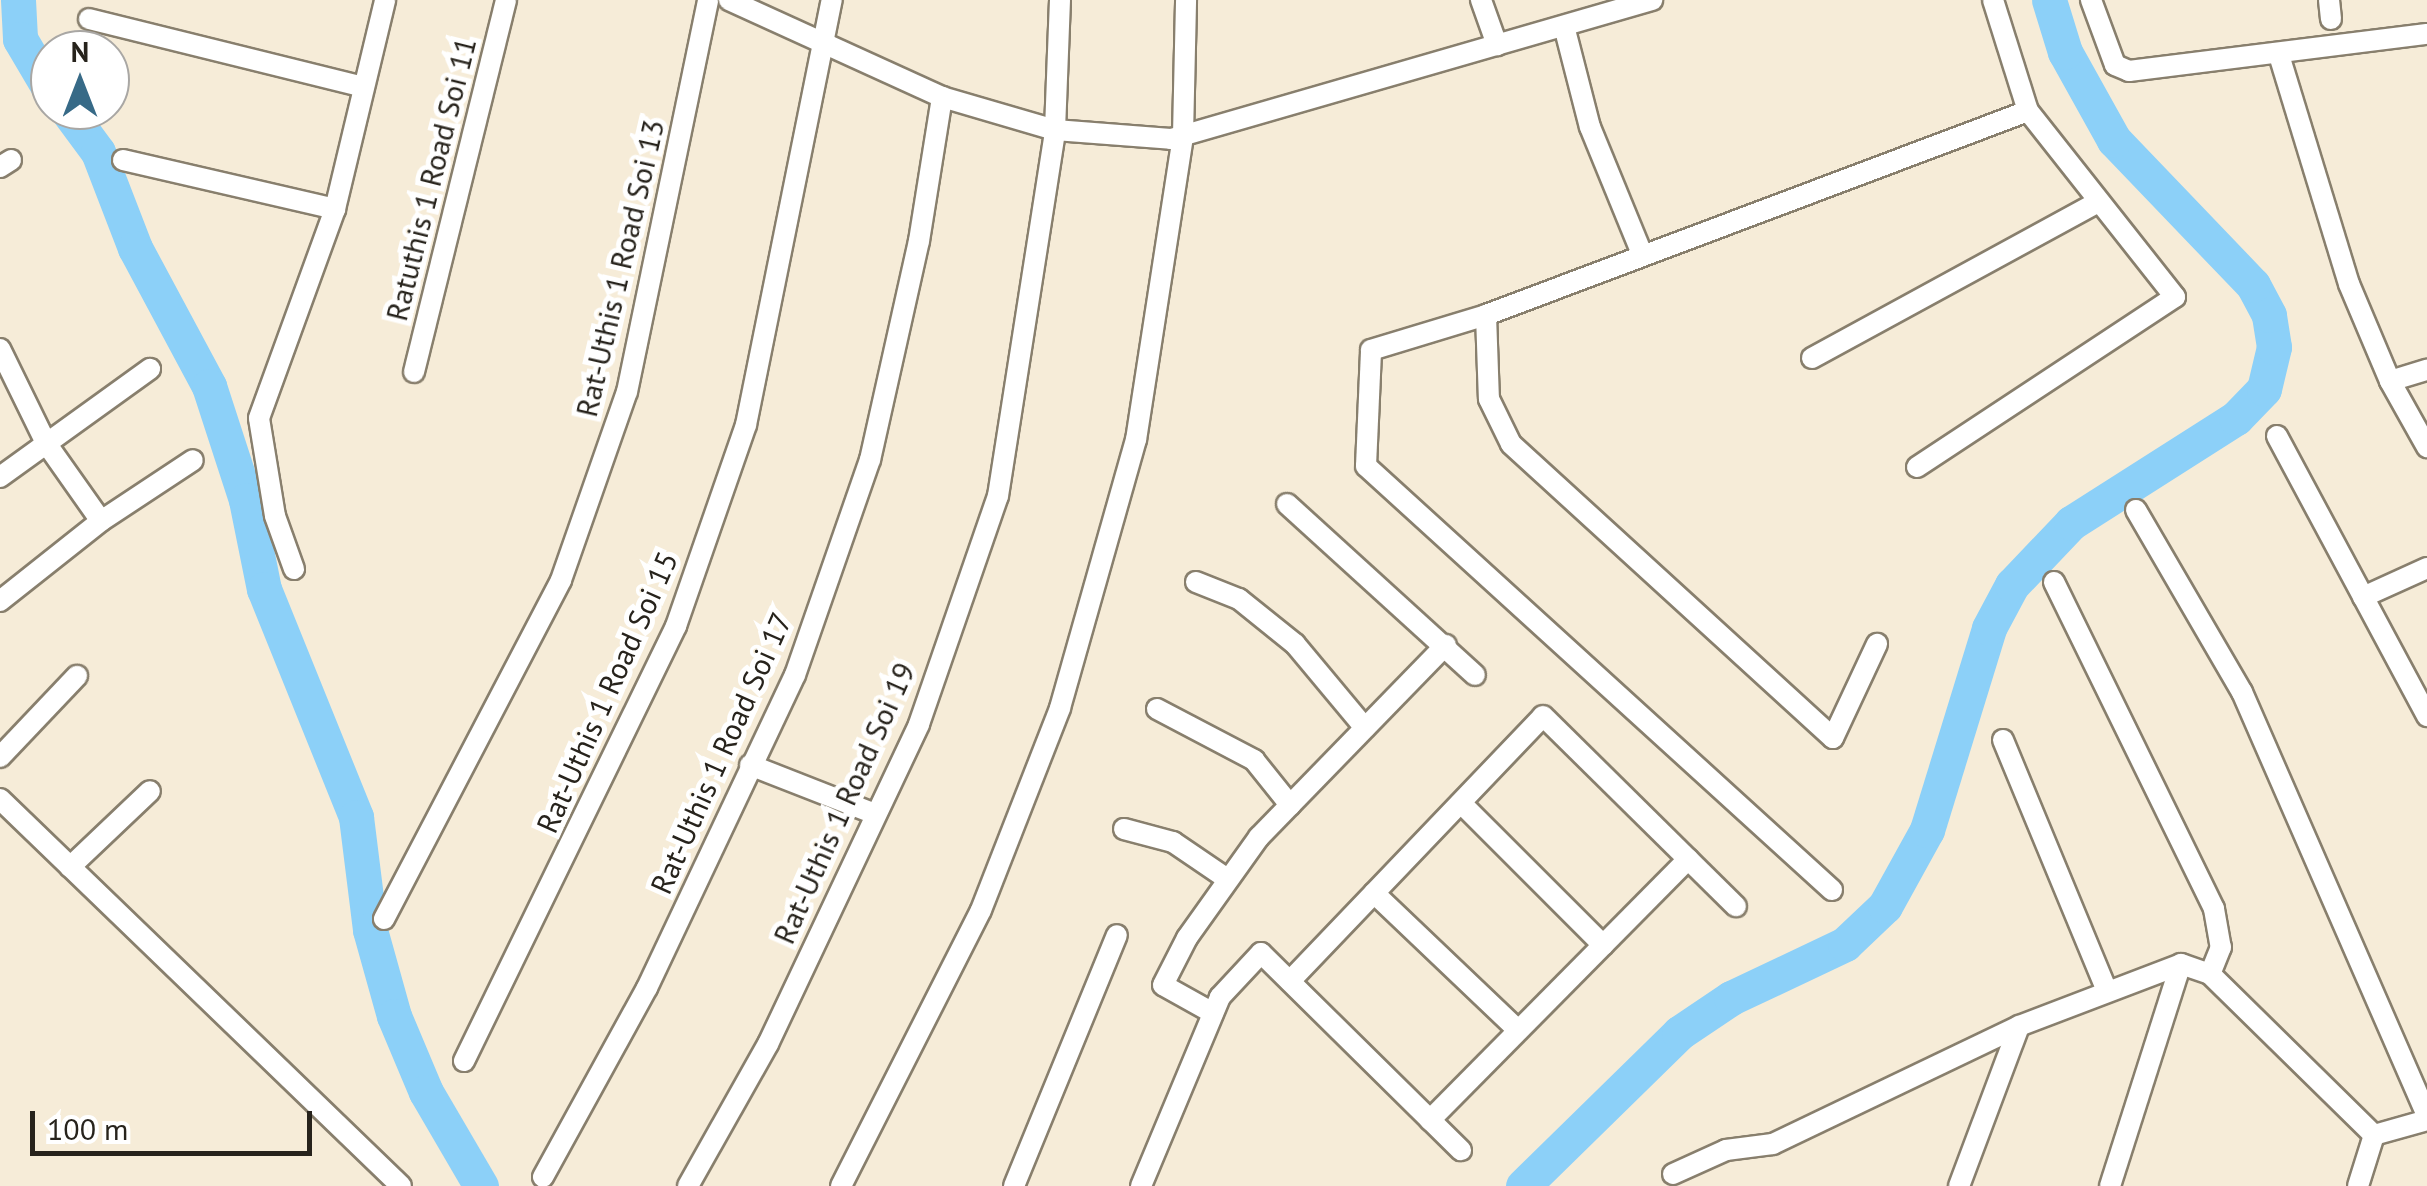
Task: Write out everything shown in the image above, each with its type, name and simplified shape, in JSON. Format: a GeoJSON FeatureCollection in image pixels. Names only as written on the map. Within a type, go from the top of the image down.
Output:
{"type":"FeatureCollection","features":[{"type":"Feature","properties":{"kind":"street"},"geometry":{"type":"LineString","coordinates":[[294,569],[275,516],[259,418],[335,209],[385,0]]}},
{"type":"Feature","properties":{"kind":"street","name":"Ratuthis 1 Road Soi 11"},"geometry":{"type":"LineString","coordinates":[[414,372],[506,0]]}},
{"type":"Feature","properties":{"kind":"street","name":"Rat-Uthis 1 Road Soi 13"},"geometry":{"type":"LineString","coordinates":[[384,919],[561,580],[626,392],[708,0]]}},
{"type":"Feature","properties":{"kind":"street"},"geometry":{"type":"LineString","coordinates":[[729,0],[820,37],[942,97],[1055,130],[1183,135],[1564,26],[1607,8],[1652,0]]}},
{"type":"Feature","properties":{"kind":"street","name":"Rat-Uthis 1 Road Soi 15"},"geometry":{"type":"LineString","coordinates":[[464,1061],[676,626],[740,444],[793,216],[820,37],[832,0]]}},
{"type":"Feature","properties":{"kind":"street","name":"Rat-Uthis 1 Road Soi 19"},"geometry":{"type":"LineString","coordinates":[[688,1186],[768,1044],[919,724],[998,496],[1055,130],[1060,0]]}},
{"type":"Feature","properties":{"kind":"street"},"geometry":{"type":"LineString","coordinates":[[841,1186],[981,910],[1060,708],[1136,440],[1183,135],[1186,0]]}},
{"type":"Feature","properties":{"kind":"street"},"geometry":{"type":"LineString","coordinates":[[1482,0],[1497,45]]}},
{"type":"Feature","properties":{"kind":"street"},"geometry":{"type":"LineString","coordinates":[[1917,467],[2175,297],[2095,204],[2028,111],[1993,0]]}},
{"type":"Feature","properties":{"kind":"street"},"geometry":{"type":"LineString","coordinates":[[2091,0],[2115,65],[2129,71],[2427,34]]}},
{"type":"Feature","properties":{"kind":"street"},"geometry":{"type":"LineString","coordinates":[[90,18],[364,87]]}},
{"type":"Feature","properties":{"kind":"street"},"geometry":{"type":"LineString","coordinates":[[1564,26],[1590,127],[1643,256]]}},
{"type":"Feature","properties":{"kind":"street"},"geometry":{"type":"LineString","coordinates":[[2279,55],[2349,284],[2390,382],[2427,448]]}},
{"type":"Feature","properties":{"kind":"street","name":"Rat-Uthis 1 Road Soi 17"},"geometry":{"type":"LineString","coordinates":[[543,1177],[647,988],[795,674],[870,460],[919,242],[942,97]]}},
{"type":"Feature","properties":{"kind":"street"},"geometry":{"type":"LineString","coordinates":[[1832,890],[1366,466],[1371,350],[1486,314],[2028,111]]}},
{"type":"Feature","properties":{"kind":"street"},"geometry":{"type":"LineString","coordinates":[[123,160],[335,209]]}},
{"type":"Feature","properties":{"kind":"street"},"geometry":{"type":"LineString","coordinates":[[1812,358],[2095,204]]}},
{"type":"Feature","properties":{"kind":"street"},"geometry":{"type":"LineString","coordinates":[[1486,314],[1488,398],[1511,444],[1833,738],[1877,644]]}},
{"type":"Feature","properties":{"kind":"street"},"geometry":{"type":"LineString","coordinates":[[0,348],[46,443],[100,522]]}},
{"type":"Feature","properties":{"kind":"street"},"geometry":{"type":"LineString","coordinates":[[0,477],[150,369]]}},
{"type":"Feature","properties":{"kind":"street"},"geometry":{"type":"LineString","coordinates":[[2390,382],[2427,370]]}},
{"type":"Feature","properties":{"kind":"street"},"geometry":{"type":"LineString","coordinates":[[2277,436],[2427,716]]}},
{"type":"Feature","properties":{"kind":"street"},"geometry":{"type":"LineString","coordinates":[[0,601],[100,522],[193,460]]}},
{"type":"Feature","properties":{"kind":"street"},"geometry":{"type":"LineString","coordinates":[[1287,504],[1475,674]]}},
{"type":"Feature","properties":{"kind":"street"},"geometry":{"type":"LineString","coordinates":[[2136,510],[2242,692],[2427,1118],[2374,1135]]}},
{"type":"Feature","properties":{"kind":"street"},"geometry":{"type":"LineString","coordinates":[[2363,597],[2427,568]]}},
{"type":"Feature","properties":{"kind":"street"},"geometry":{"type":"LineString","coordinates":[[1196,582],[1240,599],[1295,644],[1365,728]]}},
{"type":"Feature","properties":{"kind":"street"},"geometry":{"type":"LineString","coordinates":[[2054,582],[2214,908],[2221,947],[2210,974]]}},
{"type":"Feature","properties":{"kind":"street"},"geometry":{"type":"LineString","coordinates":[[1213,1013],[1163,986],[1226,878],[1290,804],[1446,646]]}},
{"type":"Feature","properties":{"kind":"street"},"geometry":{"type":"LineString","coordinates":[[0,757],[77,676]]}},
{"type":"Feature","properties":{"kind":"street"},"geometry":{"type":"LineString","coordinates":[[1158,708],[1254,760],[1290,804]]}},
{"type":"Feature","properties":{"kind":"street"},"geometry":{"type":"LineString","coordinates":[[1290,982],[1543,716],[1736,906]]}},
{"type":"Feature","properties":{"kind":"street"},"geometry":{"type":"LineString","coordinates":[[2003,740],[2107,992]]}},
{"type":"Feature","properties":{"kind":"street"},"geometry":{"type":"LineString","coordinates":[[750,765],[875,814]]}},
{"type":"Feature","properties":{"kind":"street"},"geometry":{"type":"LineString","coordinates":[[70,867],[150,792]]}},
{"type":"Feature","properties":{"kind":"street"},"geometry":{"type":"LineString","coordinates":[[0,799],[401,1186]]}},
{"type":"Feature","properties":{"kind":"street"},"geometry":{"type":"LineString","coordinates":[[1461,803],[1604,944]]}},
{"type":"Feature","properties":{"kind":"street"},"geometry":{"type":"LineString","coordinates":[[1124,829],[1173,842],[1226,878]]}},
{"type":"Feature","properties":{"kind":"street"},"geometry":{"type":"LineString","coordinates":[[1430,1120],[1688,859]]}},
{"type":"Feature","properties":{"kind":"street"},"geometry":{"type":"LineString","coordinates":[[1374,893],[1518,1030]]}},
{"type":"Feature","properties":{"kind":"street"},"geometry":{"type":"LineString","coordinates":[[1014,1186],[1118,935]]}},
{"type":"Feature","properties":{"kind":"street"},"geometry":{"type":"LineString","coordinates":[[1140,1186],[1213,1013],[1261,953],[1462,1150]]}},
{"type":"Feature","properties":{"kind":"street"},"geometry":{"type":"LineString","coordinates":[[1673,1174],[1726,1150],[1772,1144],[2020,1026],[2182,964],[2210,974],[2374,1135]]}},
{"type":"Feature","properties":{"kind":"street"},"geometry":{"type":"LineString","coordinates":[[2110,1186],[2182,964]]}},
{"type":"Feature","properties":{"kind":"street"},"geometry":{"type":"LineString","coordinates":[[1959,1186],[2020,1026]]}},
{"type":"Feature","properties":{"kind":"street"},"geometry":{"type":"LineString","coordinates":[[2358,1186],[2374,1135]]}},
{"type":"Feature","properties":{"kind":"waterway"},"geometry":{"type":"LineString","coordinates":[[18,0],[20,39],[30,56]]}},
{"type":"Feature","properties":{"kind":"waterway"},"geometry":{"type":"LineString","coordinates":[[1523,1186],[1679,1033],[1731,998],[1845,944],[1885,906],[1927,830],[1989,628],[2012,585],[2071,523],[2236,418],[2264,389],[2274,347],[2269,315],[2253,285],[2114,140],[2065,52],[2049,0]]}},
{"type":"Feature","properties":{"kind":"waterway"},"geometry":{"type":"LineString","coordinates":[[82,130],[98,152],[135,248],[209,386],[246,500],[264,589],[356,817],[370,930],[394,1016],[426,1092],[481,1186]]}}]}
